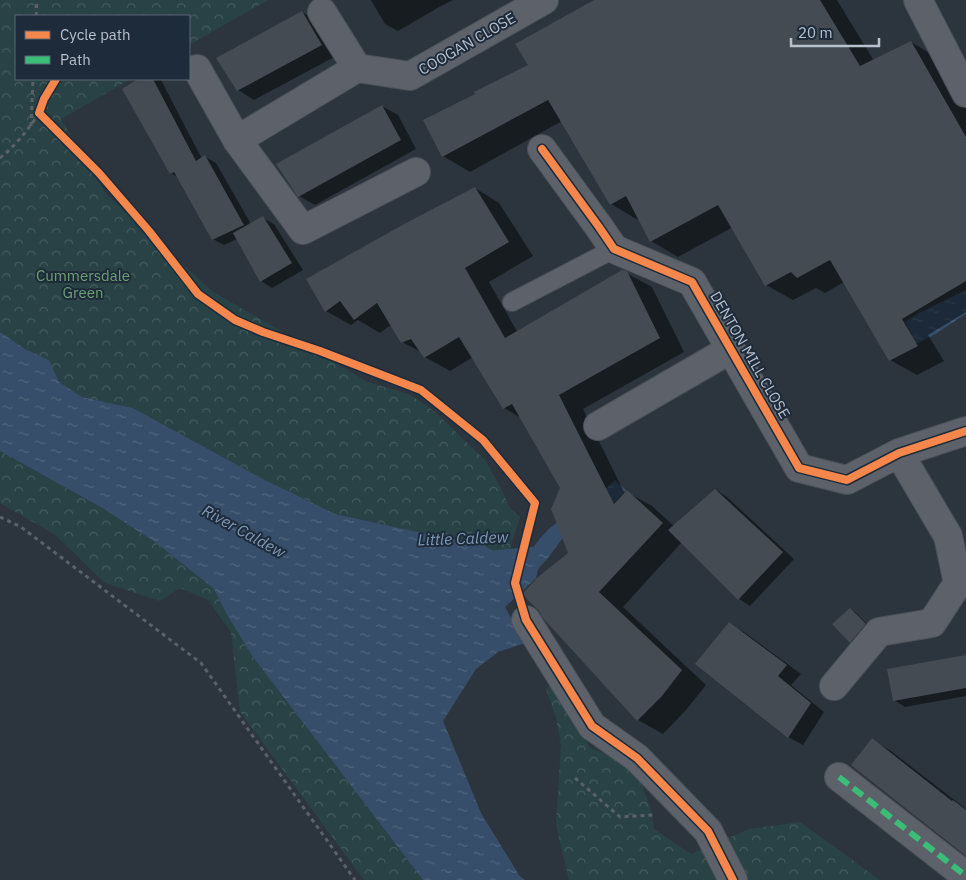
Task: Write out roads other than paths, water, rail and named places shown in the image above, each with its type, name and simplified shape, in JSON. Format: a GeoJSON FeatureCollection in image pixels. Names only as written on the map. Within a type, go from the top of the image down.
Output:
{"type":"FeatureCollection","features":[{"type":"Feature","properties":{"kind":"street","name":"COOGAN CLOSE"},"geometry":{"type":"LineString","coordinates":[[357,68],[410,76],[544,0]]}},
{"type":"Feature","properties":{"kind":"street"},"geometry":{"type":"LineString","coordinates":[[918,0],[966,93]]}},
{"type":"Feature","properties":{"kind":"street"},"geometry":{"type":"LineString","coordinates":[[236,140],[357,68],[322,12]]}},
{"type":"Feature","properties":{"kind":"street"},"geometry":{"type":"LineString","coordinates":[[197,69],[236,140],[303,230],[416,172]]}},
{"type":"Feature","properties":{"kind":"street"},"geometry":{"type":"LineString","coordinates":[[542,149],[614,249]]}},
{"type":"Feature","properties":{"kind":"street","name":"DENTON MILL CLOSE"},"geometry":{"type":"LineString","coordinates":[[614,249],[692,282],[799,468],[847,480],[899,453],[966,432]]}},
{"type":"Feature","properties":{"kind":"street"},"geometry":{"type":"LineString","coordinates":[[598,426],[731,349]]}},
{"type":"Feature","properties":{"kind":"street"},"geometry":{"type":"LineString","coordinates":[[834,686],[880,632],[932,623],[958,584],[948,536],[899,453]]}},
{"type":"Feature","properties":{"kind":"street"},"geometry":{"type":"LineString","coordinates":[[526,620],[592,726],[637,758],[708,831],[733,880]]}},
{"type":"Feature","properties":{"kind":"street"},"geometry":{"type":"LineString","coordinates":[[839,777],[966,876]]}},
{"type":"Feature","properties":{"kind":"lane"},"geometry":{"type":"LineString","coordinates":[[512,302],[614,249]]}},
{"type":"Feature","properties":{"kind":"water"},"geometry":{"type":"Polygon","coordinates":[[[966,290],[966,314],[934,335],[916,343],[905,322],[966,290]]]}},
{"type":"Feature","properties":{"kind":"water","name":"River Caldew"},"geometry":{"type":"Polygon","coordinates":[[[0,332],[25,349],[49,360],[59,382],[82,397],[133,408],[259,477],[335,514],[445,538],[479,543],[502,555],[536,551],[547,536],[558,526],[577,516],[615,480],[626,490],[604,513],[564,536],[538,569],[536,578],[505,607],[525,643],[498,652],[476,669],[443,721],[481,813],[519,875],[524,880],[423,880],[253,657],[226,613],[214,589],[155,542],[104,509],[0,451],[0,332]]]}},
{"type":"Feature","properties":{"kind":"waterway","name":"Little Caldew"},"geometry":{"type":"LineString","coordinates":[[491,555],[536,551],[550,534],[568,521]]}},
{"type":"Feature","properties":{"kind":"park label","name":"Cummersdale Green"},"geometry":{"type":"Point","coordinates":[83,284]}}]}
